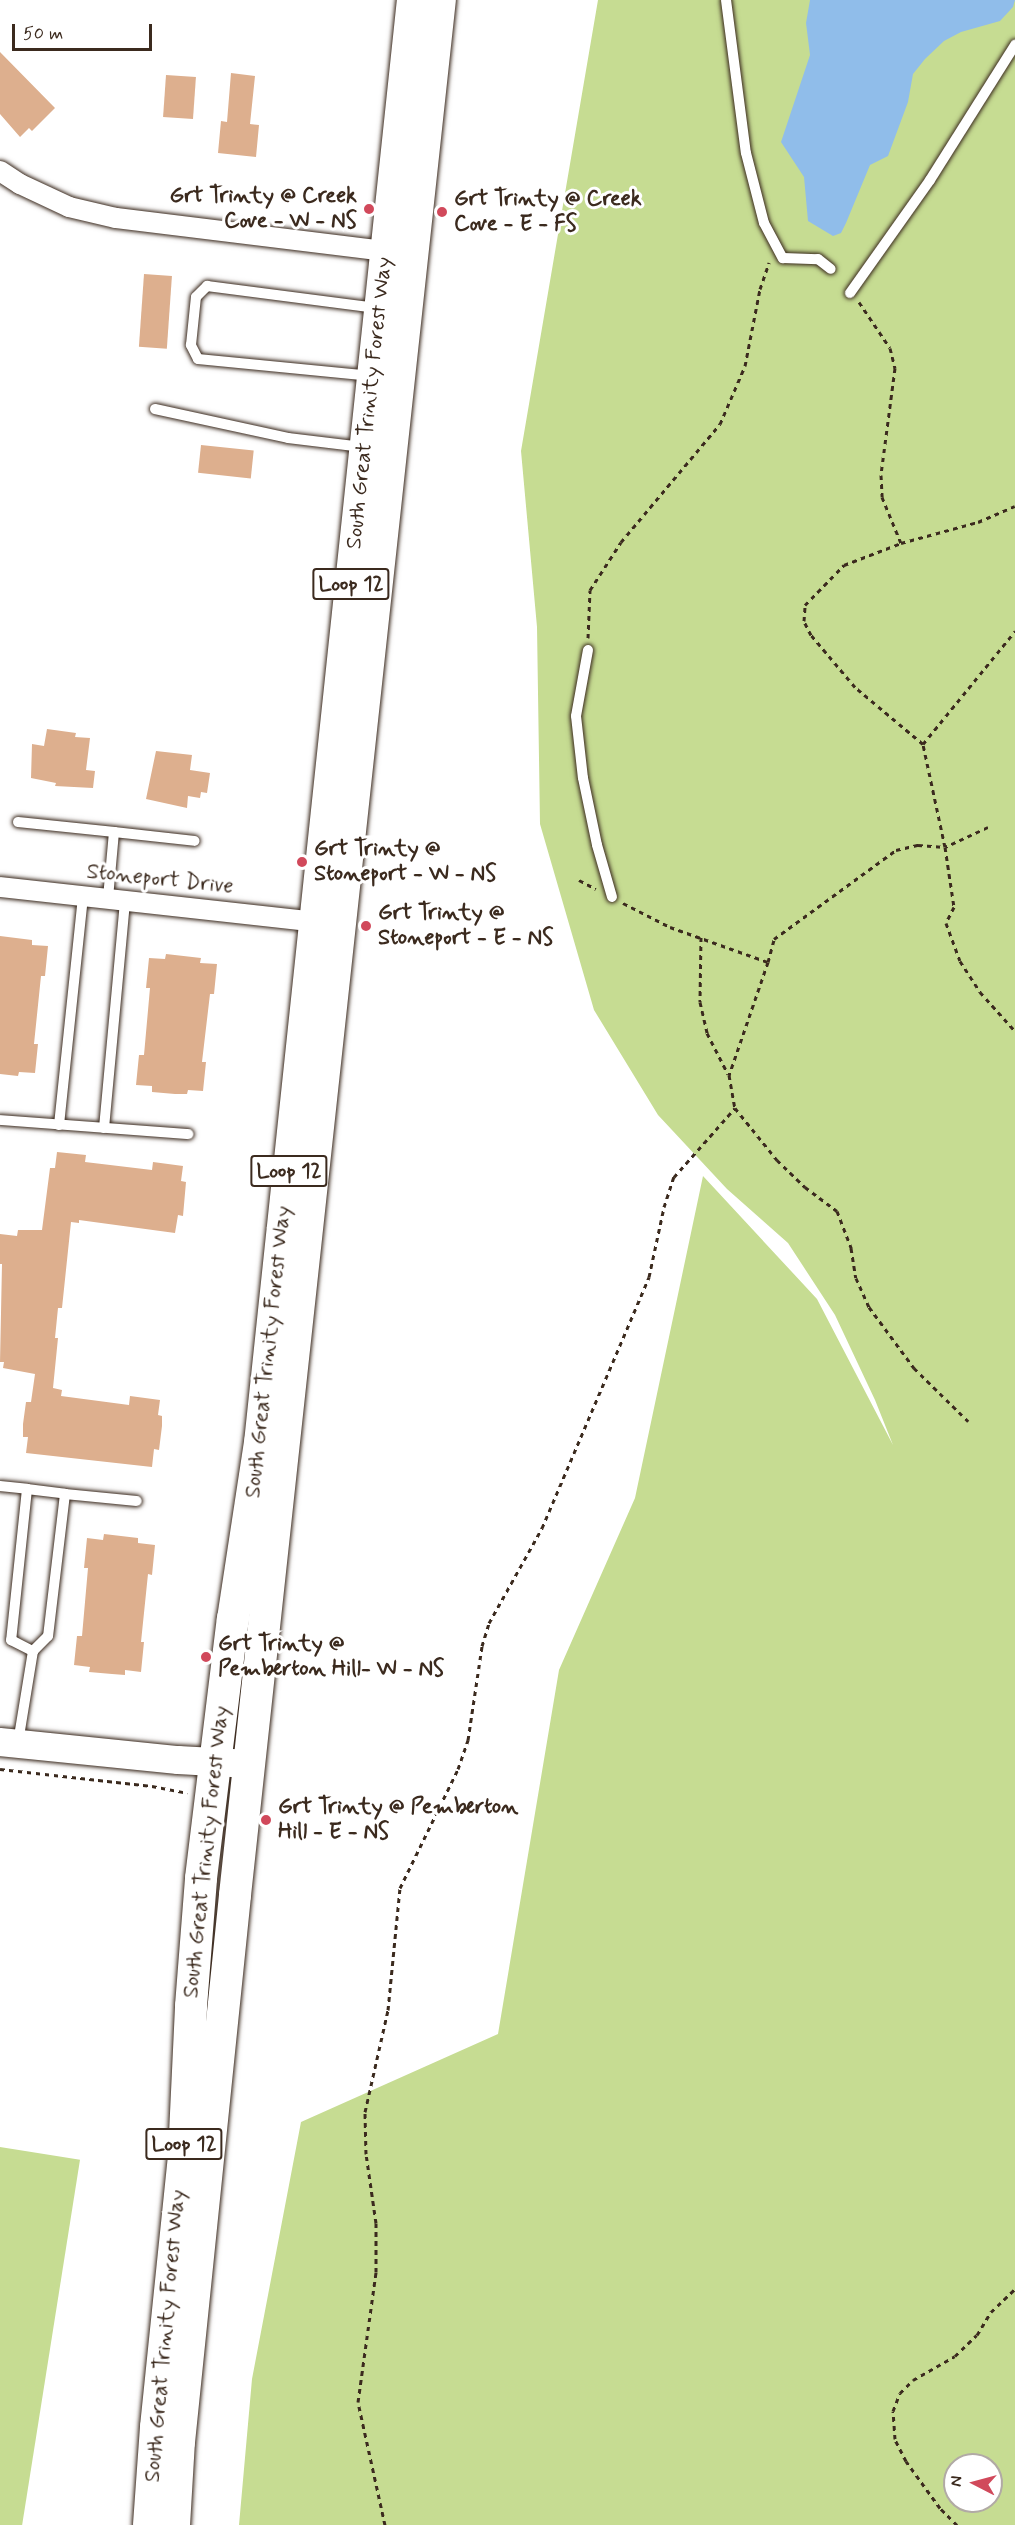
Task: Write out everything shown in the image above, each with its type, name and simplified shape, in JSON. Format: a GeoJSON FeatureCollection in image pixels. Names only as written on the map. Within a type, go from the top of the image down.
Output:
{"type":"FeatureCollection","features":[{"type":"Feature","properties":{"kind":"main road","name":"South Great Trinity Forest Way"},"geometry":{"type":"LineString","coordinates":[[150,2525],[156,2427],[184,2157],[200,1890],[233,1619],[260,1443],[413,0]]}},
{"type":"Feature","properties":{"kind":"main road","name":"South Great Trinity Forest Way"},"geometry":{"type":"LineString","coordinates":[[174,2525],[196,2268],[440,0]]}},
{"type":"Feature","properties":{"kind":"street"},"geometry":{"type":"LineString","coordinates":[[0,171],[20,184],[69,207],[116,218],[386,251]]}},
{"type":"Feature","properties":{"kind":"street","name":"Stoneport Drive"},"geometry":{"type":"LineString","coordinates":[[0,887],[315,922]]}},
{"type":"Feature","properties":{"kind":"street"},"geometry":{"type":"LineString","coordinates":[[9,1743],[215,1763],[250,1764]]}},
{"type":"Feature","properties":{"kind":"lane"},"geometry":{"type":"LineString","coordinates":[[726,0],[746,153],[764,224],[783,258],[818,259],[831,269]]}},
{"type":"Feature","properties":{"kind":"lane"},"geometry":{"type":"LineString","coordinates":[[850,293],[930,180],[1015,45]]}},
{"type":"Feature","properties":{"kind":"lane"},"geometry":{"type":"LineString","coordinates":[[373,376],[198,359],[191,345],[196,297],[207,286],[380,309]]}},
{"type":"Feature","properties":{"kind":"lane"},"geometry":{"type":"LineString","coordinates":[[154,409],[288,438],[365,447]]}},
{"type":"Feature","properties":{"kind":"lane"},"geometry":{"type":"LineString","coordinates":[[588,650],[576,716],[583,778],[597,845],[612,897]]}},
{"type":"Feature","properties":{"kind":"lane"},"geometry":{"type":"LineString","coordinates":[[18,822],[195,841]]}},
{"type":"Feature","properties":{"kind":"lane"},"geometry":{"type":"LineString","coordinates":[[104,1128],[116,899],[114,832]]}},
{"type":"Feature","properties":{"kind":"lane"},"geometry":{"type":"LineString","coordinates":[[59,1125],[83,896]]}},
{"type":"Feature","properties":{"kind":"lane"},"geometry":{"type":"LineString","coordinates":[[0,1120],[188,1134]]}},
{"type":"Feature","properties":{"kind":"lane"},"geometry":{"type":"LineString","coordinates":[[0,1486],[137,1501]]}},
{"type":"Feature","properties":{"kind":"lane"},"geometry":{"type":"LineString","coordinates":[[27,1489],[11,1640],[33,1651]]}},
{"type":"Feature","properties":{"kind":"lane"},"geometry":{"type":"LineString","coordinates":[[9,1743],[33,1651],[48,1636],[65,1494]]}},
{"type":"Feature","properties":{"kind":"path"},"geometry":{"type":"LineString","coordinates":[[588,650],[590,590],[621,542],[720,424],[745,366],[760,289],[775,244]]}},
{"type":"Feature","properties":{"kind":"path"},"geometry":{"type":"LineString","coordinates":[[850,293],[877,326],[890,348],[895,368],[881,475],[882,497],[901,543]]}},
{"type":"Feature","properties":{"kind":"path"},"geometry":{"type":"LineString","coordinates":[[1015,506],[978,522],[901,543],[844,565],[805,605],[804,621],[811,635],[855,687],[923,744],[945,847],[954,907],[946,923],[960,961],[980,992],[1015,1031]]}},
{"type":"Feature","properties":{"kind":"path"},"geometry":{"type":"LineString","coordinates":[[923,744],[1015,631]]}},
{"type":"Feature","properties":{"kind":"path"},"geometry":{"type":"LineString","coordinates":[[729,1075],[774,939],[896,850],[918,845],[945,847],[988,826]]}},
{"type":"Feature","properties":{"kind":"path"},"geometry":{"type":"LineString","coordinates":[[579,880],[670,927],[768,962]]}},
{"type":"Feature","properties":{"kind":"path"},"geometry":{"type":"LineString","coordinates":[[701,938],[700,1002],[707,1033],[729,1075],[735,1108],[777,1160],[805,1187],[837,1211],[851,1248],[856,1278],[869,1308],[914,1368],[968,1421]]}},
{"type":"Feature","properties":{"kind":"path"},"geometry":{"type":"LineString","coordinates":[[385,2525],[358,2402],[376,2272],[376,2223],[366,2154],[365,2112],[388,2010],[400,1888],[458,1769],[468,1740],[482,1646],[489,1623],[542,1528],[649,1277],[664,1207],[674,1177],[735,1108]]}},
{"type":"Feature","properties":{"kind":"path"},"geometry":{"type":"LineString","coordinates":[[0,1769],[152,1786],[187,1793]]}},
{"type":"Feature","properties":{"kind":"path"},"geometry":{"type":"LineString","coordinates":[[957,2525],[940,2508],[906,2461],[895,2439],[893,2411],[900,2393],[913,2380],[955,2356],[977,2335],[991,2312],[1015,2289]]}},
{"type":"Feature","properties":{"kind":"green space"},"geometry":{"type":"Polygon","coordinates":[[[598,0],[1015,0],[1015,2525],[239,2525],[252,2379],[301,2122],[498,2034],[559,1670],[635,1498],[703,1176],[817,1299],[893,1445],[875,1400],[835,1315],[788,1243],[727,1189],[658,1115],[594,1010],[540,824],[537,627],[521,451],[598,0]]]}},
{"type":"Feature","properties":{"kind":"green space"},"geometry":{"type":"Polygon","coordinates":[[[0,2147],[80,2160],[22,2525],[0,2525],[0,2147]]]}},
{"type":"Feature","properties":{"kind":"water"},"geometry":{"type":"Polygon","coordinates":[[[810,0],[1015,0],[1013,7],[1000,21],[961,32],[944,41],[913,74],[908,102],[888,156],[870,165],[841,233],[833,236],[808,221],[804,177],[781,142],[810,55],[806,23],[810,0]]]}},
{"type":"Feature","properties":{"kind":"building"},"geometry":{"type":"Polygon","coordinates":[[[0,52],[55,108],[32,131],[29,128],[20,137],[0,114],[0,52]]]}},
{"type":"Feature","properties":{"kind":"building"},"geometry":{"type":"Polygon","coordinates":[[[231,73],[255,76],[250,124],[259,125],[256,157],[218,153],[221,121],[227,122],[231,73]]]}},
{"type":"Feature","properties":{"kind":"building"},"geometry":{"type":"Polygon","coordinates":[[[166,75],[196,77],[193,119],[163,117],[166,75]]]}},
{"type":"Feature","properties":{"kind":"building"},"geometry":{"type":"Polygon","coordinates":[[[144,274],[172,276],[167,349],[139,347],[144,274]]]}},
{"type":"Feature","properties":{"kind":"building"},"geometry":{"type":"Polygon","coordinates":[[[201,445],[254,451],[251,478],[198,473],[201,445]]]}},
{"type":"Feature","properties":{"kind":"building"},"geometry":{"type":"Polygon","coordinates":[[[47,729],[76,733],[75,737],[90,738],[86,770],[95,771],[93,788],[55,786],[56,783],[31,778],[32,744],[44,746],[47,729]]]}},
{"type":"Feature","properties":{"kind":"building"},"geometry":{"type":"Polygon","coordinates":[[[156,751],[192,755],[190,770],[210,773],[207,793],[201,792],[200,798],[188,796],[187,808],[146,799],[156,751]]]}},
{"type":"Feature","properties":{"kind":"building"},"geometry":{"type":"Polygon","coordinates":[[[0,936],[32,940],[32,945],[48,946],[45,976],[41,976],[34,1044],[38,1044],[35,1073],[19,1072],[18,1076],[0,1074],[0,936]]]}},
{"type":"Feature","properties":{"kind":"building"},"geometry":{"type":"Polygon","coordinates":[[[166,954],[201,958],[200,963],[217,964],[214,994],[210,994],[202,1062],[206,1062],[203,1091],[188,1090],[187,1094],[152,1092],[152,1086],[136,1085],[139,1055],[144,1055],[150,988],[146,988],[149,958],[165,959],[166,954]]]}},
{"type":"Feature","properties":{"kind":"building"},"geometry":{"type":"Polygon","coordinates":[[[57,1152],[86,1155],[85,1162],[152,1170],[153,1162],[183,1166],[181,1181],[186,1182],[183,1216],[178,1215],[175,1233],[79,1220],[79,1223],[71,1222],[62,1308],[58,1308],[55,1338],[58,1338],[53,1388],[62,1390],[61,1396],[129,1405],[130,1396],[160,1400],[158,1415],[162,1416],[162,1426],[159,1450],[154,1449],[152,1467],[26,1453],[28,1437],[23,1437],[23,1424],[26,1402],[31,1402],[35,1374],[3,1368],[4,1362],[0,1362],[2,1264],[0,1264],[0,1234],[17,1236],[18,1230],[42,1230],[50,1168],[55,1168],[57,1152]]]}},
{"type":"Feature","properties":{"kind":"building"},"geometry":{"type":"Polygon","coordinates":[[[104,1534],[138,1538],[138,1543],[155,1545],[152,1575],[148,1574],[141,1642],[144,1642],[141,1672],[125,1670],[125,1675],[89,1672],[90,1667],[74,1665],[77,1636],[82,1636],[88,1568],[84,1568],[87,1538],[103,1540],[104,1534]]]}},
{"type":"Feature","properties":{"kind":"place","name":"Grt Trinty @ Creek Cove - W - NS"},"geometry":{"type":"Point","coordinates":[369,209]}},
{"type":"Feature","properties":{"kind":"place","name":"Grt Trinty @ Creek Cove - E - FS"},"geometry":{"type":"Point","coordinates":[442,212]}},
{"type":"Feature","properties":{"kind":"place","name":"Grt Trinty @ Stoneport - W - NS"},"geometry":{"type":"Point","coordinates":[302,862]}},
{"type":"Feature","properties":{"kind":"place","name":"Grt Trinty @ Stoneport - E - NS"},"geometry":{"type":"Point","coordinates":[366,926]}},
{"type":"Feature","properties":{"kind":"place","name":"Grt Trinty @ Pemberton Hill- W - NS"},"geometry":{"type":"Point","coordinates":[206,1657]}},
{"type":"Feature","properties":{"kind":"place","name":"Grt Trinty @ Pemberton Hill - E - NS"},"geometry":{"type":"Point","coordinates":[266,1820]}}]}
